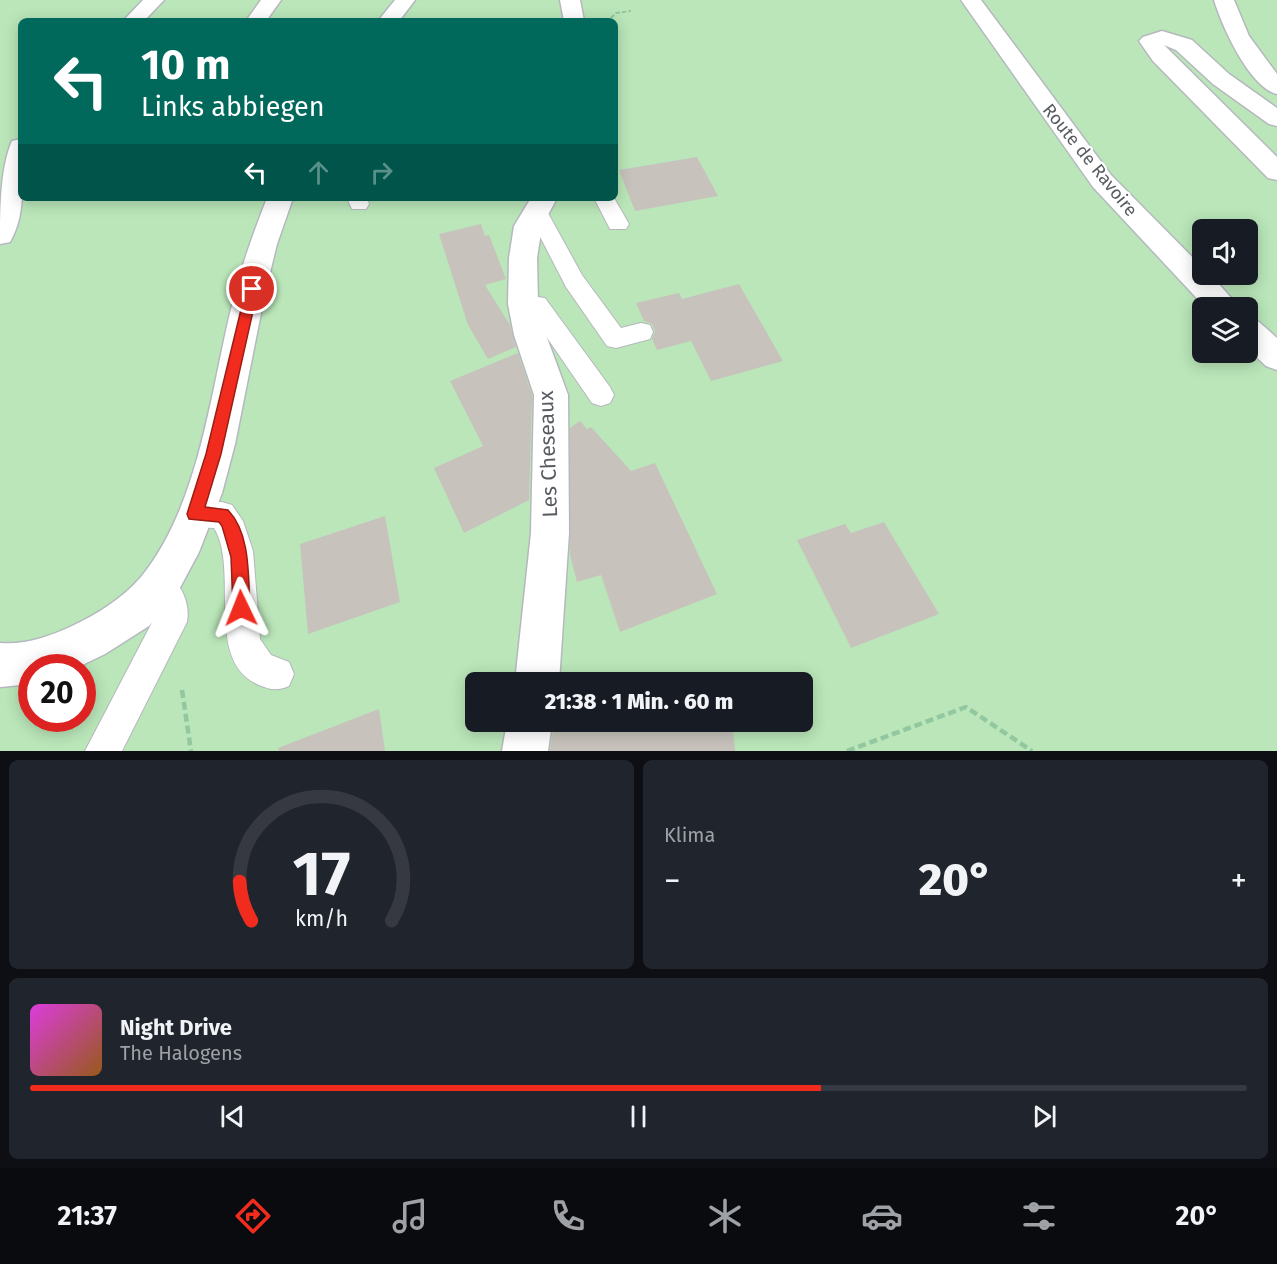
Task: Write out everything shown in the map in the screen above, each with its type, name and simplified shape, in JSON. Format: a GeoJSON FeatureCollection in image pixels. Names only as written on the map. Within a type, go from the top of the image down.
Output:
{"type":"FeatureCollection","features":[{"type":"Feature","properties":{"kind":"street"},"geometry":{"type":"LineString","coordinates":[[136,18],[153,0]]}},
{"type":"Feature","properties":{"kind":"street"},"geometry":{"type":"LineString","coordinates":[[258,18],[271,0]]}},
{"type":"Feature","properties":{"kind":"street"},"geometry":{"type":"LineString","coordinates":[[396,18],[405,0]]}},
{"type":"Feature","properties":{"kind":"street"},"geometry":{"type":"LineString","coordinates":[[570,0],[573,18]]}},
{"type":"Feature","properties":{"kind":"street","name":"Route de Ravoire"},"geometry":{"type":"LineString","coordinates":[[971,0],[1102,181],[1214,297]]}},
{"type":"Feature","properties":{"kind":"street"},"geometry":{"type":"LineString","coordinates":[[1224,0],[1232,28],[1243,46],[1277,87]]}},
{"type":"Feature","properties":{"kind":"street"},"geometry":{"type":"LineString","coordinates":[[1277,118],[1221,79],[1184,45],[1162,37],[1149,41],[1161,56],[1277,172]]}},
{"type":"Feature","properties":{"kind":"street"},"geometry":{"type":"LineString","coordinates":[[0,235],[13,177]]}},
{"type":"Feature","properties":{"kind":"street"},"geometry":{"type":"LineString","coordinates":[[0,664],[8,666],[49,658],[93,638],[129,617],[160,585],[184,542],[214,454],[263,243],[279,201]]}},
{"type":"Feature","properties":{"kind":"street","name":"Les Cheseaux"},"geometry":{"type":"LineString","coordinates":[[538,207],[523,258],[524,304],[530,335],[551,395],[550,533],[538,672]]}},
{"type":"Feature","properties":{"kind":"street"},"geometry":{"type":"LineString","coordinates":[[1258,339],[1277,357]]}},
{"type":"Feature","properties":{"kind":"street"},"geometry":{"type":"LineString","coordinates":[[525,751],[528,732]]}},
{"type":"Feature","properties":{"kind":"lane"},"geometry":{"type":"LineString","coordinates":[[606,201],[618,224]]}},
{"type":"Feature","properties":{"kind":"lane"},"geometry":{"type":"LineString","coordinates":[[538,207],[555,251],[576,287],[616,339],[641,332]]}},
{"type":"Feature","properties":{"kind":"lane"},"geometry":{"type":"LineString","coordinates":[[524,304],[537,304],[601,395]]}},
{"type":"Feature","properties":{"kind":"lane"},"geometry":{"type":"LineString","coordinates":[[195,514],[222,515],[229,522],[239,557],[242,628],[246,651],[260,668],[277,674]]}},
{"type":"Feature","properties":{"kind":"lane"},"geometry":{"type":"LineString","coordinates":[[102,751],[154,649],[171,622],[174,609],[160,585]]}},
{"type":"Feature","properties":{"kind":"path"},"geometry":{"type":"LineString","coordinates":[[611,18],[613,14],[631,11]]}},
{"type":"Feature","properties":{"kind":"path"},"geometry":{"type":"LineString","coordinates":[[847,751],[966,707],[1032,751]]}},
{"type":"Feature","properties":{"kind":"green space"},"geometry":{"type":"Polygon","coordinates":[[[0,0],[1277,0],[1277,751],[0,751],[0,0]]]}},
{"type":"Feature","properties":{"kind":"building"},"geometry":{"type":"Polygon","coordinates":[[[697,157],[718,196],[635,211],[619,170],[697,157]]]}},
{"type":"Feature","properties":{"kind":"building"},"geometry":{"type":"Polygon","coordinates":[[[481,224],[485,236],[489,235],[506,279],[485,285],[510,325],[516,347],[488,359],[468,325],[439,234],[481,224]]]}},
{"type":"Feature","properties":{"kind":"building"},"geometry":{"type":"Polygon","coordinates":[[[739,284],[783,361],[711,381],[691,341],[657,350],[652,339],[655,331],[652,324],[644,321],[636,303],[679,293],[682,299],[739,284]]]}},
{"type":"Feature","properties":{"kind":"building"},"geometry":{"type":"Polygon","coordinates":[[[518,353],[532,395],[529,500],[464,533],[434,468],[483,446],[450,381],[518,353]]]}},
{"type":"Feature","properties":{"kind":"building"},"geometry":{"type":"Polygon","coordinates":[[[580,421],[587,429],[591,427],[631,471],[655,463],[717,594],[620,632],[601,575],[577,582],[570,555],[570,428],[580,421]]]}},
{"type":"Feature","properties":{"kind":"building"},"geometry":{"type":"Polygon","coordinates":[[[385,516],[400,602],[308,634],[300,544],[385,516]]]}},
{"type":"Feature","properties":{"kind":"building"},"geometry":{"type":"Polygon","coordinates":[[[884,522],[939,614],[851,648],[797,540],[845,524],[851,533],[884,522]]]}},
{"type":"Feature","properties":{"kind":"building"},"geometry":{"type":"Polygon","coordinates":[[[379,709],[385,751],[279,751],[278,748],[379,709]]]}},
{"type":"Feature","properties":{"kind":"building"},"geometry":{"type":"Polygon","coordinates":[[[553,732],[733,732],[735,751],[550,751],[553,732]]]}},
{"type":"Feature","properties":{"kind":"route"},"geometry":{"type":"LineString","coordinates":[[241,608],[239,557],[229,522],[222,515],[195,514],[214,454],[252,289]]}}]}
